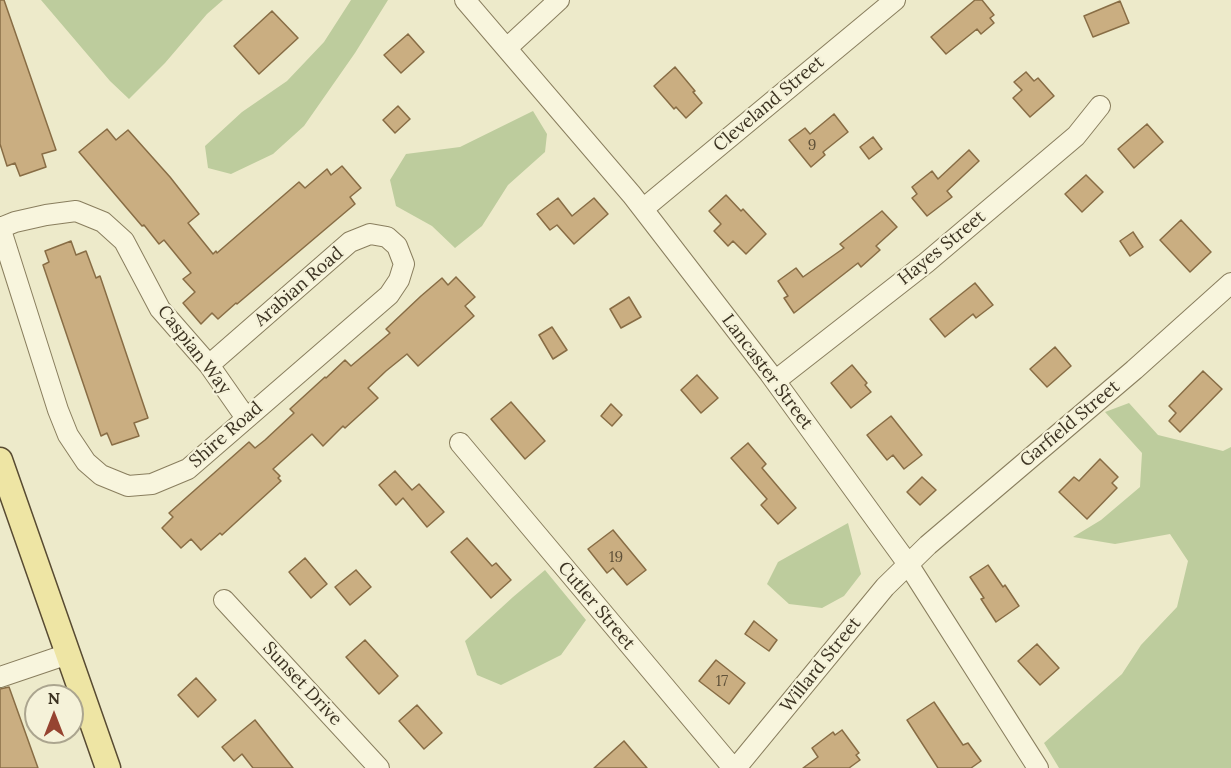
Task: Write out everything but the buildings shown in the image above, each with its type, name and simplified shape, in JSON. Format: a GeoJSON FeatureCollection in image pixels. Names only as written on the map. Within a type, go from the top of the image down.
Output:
{"type":"FeatureCollection","features":[{"type":"Feature","properties":{"kind":"main road"},"geometry":{"type":"LineString","coordinates":[[0,459],[108,768]]}},
{"type":"Feature","properties":{"kind":"street","name":"Lancaster Street"},"geometry":{"type":"LineString","coordinates":[[465,0],[643,209],[775,381],[908,564],[1038,768]]}},
{"type":"Feature","properties":{"kind":"street"},"geometry":{"type":"LineString","coordinates":[[507,48],[560,0]]}},
{"type":"Feature","properties":{"kind":"street","name":"Cleveland Street"},"geometry":{"type":"LineString","coordinates":[[643,209],[895,0]]}},
{"type":"Feature","properties":{"kind":"street","name":"Hayes Street"},"geometry":{"type":"LineString","coordinates":[[775,381],[926,263],[1059,151],[1076,136],[1100,106]]}},
{"type":"Feature","properties":{"kind":"street","name":"Caspian Way"},"geometry":{"type":"LineString","coordinates":[[0,228],[46,215],[76,211],[103,222],[124,241],[160,309],[209,365],[246,418]]}},
{"type":"Feature","properties":{"kind":"street","name":"Shire Road"},"geometry":{"type":"LineString","coordinates":[[0,228],[68,435],[86,462],[101,475],[128,486],[152,484],[188,469],[389,295],[399,280],[404,264],[397,246]]}},
{"type":"Feature","properties":{"kind":"street","name":"Arabian Road"},"geometry":{"type":"LineString","coordinates":[[209,365],[350,242],[370,234],[387,237],[397,246]]}},
{"type":"Feature","properties":{"kind":"street","name":"Garfield Street"},"geometry":{"type":"LineString","coordinates":[[908,564],[928,544],[1143,363],[1231,283]]}},
{"type":"Feature","properties":{"kind":"street","name":"Cutler Street"},"geometry":{"type":"LineString","coordinates":[[460,443],[734,768]]}},
{"type":"Feature","properties":{"kind":"street","name":"Willard Street"},"geometry":{"type":"LineString","coordinates":[[734,768],[885,587],[908,564]]}},
{"type":"Feature","properties":{"kind":"street","name":"Sunset Drive"},"geometry":{"type":"LineString","coordinates":[[224,600],[379,768]]}},
{"type":"Feature","properties":{"kind":"street"},"geometry":{"type":"LineString","coordinates":[[0,677],[68,654]]}},
{"type":"Feature","properties":{"kind":"green space"},"geometry":{"type":"Polygon","coordinates":[[[41,0],[223,0],[207,14],[165,63],[129,99],[110,81],[41,0]]]}},
{"type":"Feature","properties":{"kind":"green space"},"geometry":{"type":"Polygon","coordinates":[[[351,0],[388,0],[355,53],[304,126],[273,154],[231,174],[208,168],[205,146],[242,112],[287,81],[324,42],[351,0]]]}},
{"type":"Feature","properties":{"kind":"green space"},"geometry":{"type":"Polygon","coordinates":[[[533,111],[547,134],[545,152],[508,185],[482,226],[455,248],[432,226],[396,206],[390,180],[406,154],[460,147],[533,111]]]}},
{"type":"Feature","properties":{"kind":"green space"},"geometry":{"type":"Polygon","coordinates":[[[1129,403],[1158,435],[1223,451],[1231,447],[1231,768],[1059,768],[1044,743],[1122,674],[1141,645],[1177,607],[1188,561],[1170,534],[1115,544],[1073,537],[1101,520],[1140,487],[1142,453],[1105,412],[1129,403]]]}},
{"type":"Feature","properties":{"kind":"green space"},"geometry":{"type":"Polygon","coordinates":[[[848,523],[861,574],[844,596],[822,608],[789,604],[767,584],[778,562],[848,523]]]}},
{"type":"Feature","properties":{"kind":"green space"},"geometry":{"type":"Polygon","coordinates":[[[545,570],[586,620],[561,655],[501,685],[477,675],[465,641],[545,570]]]}}]}
